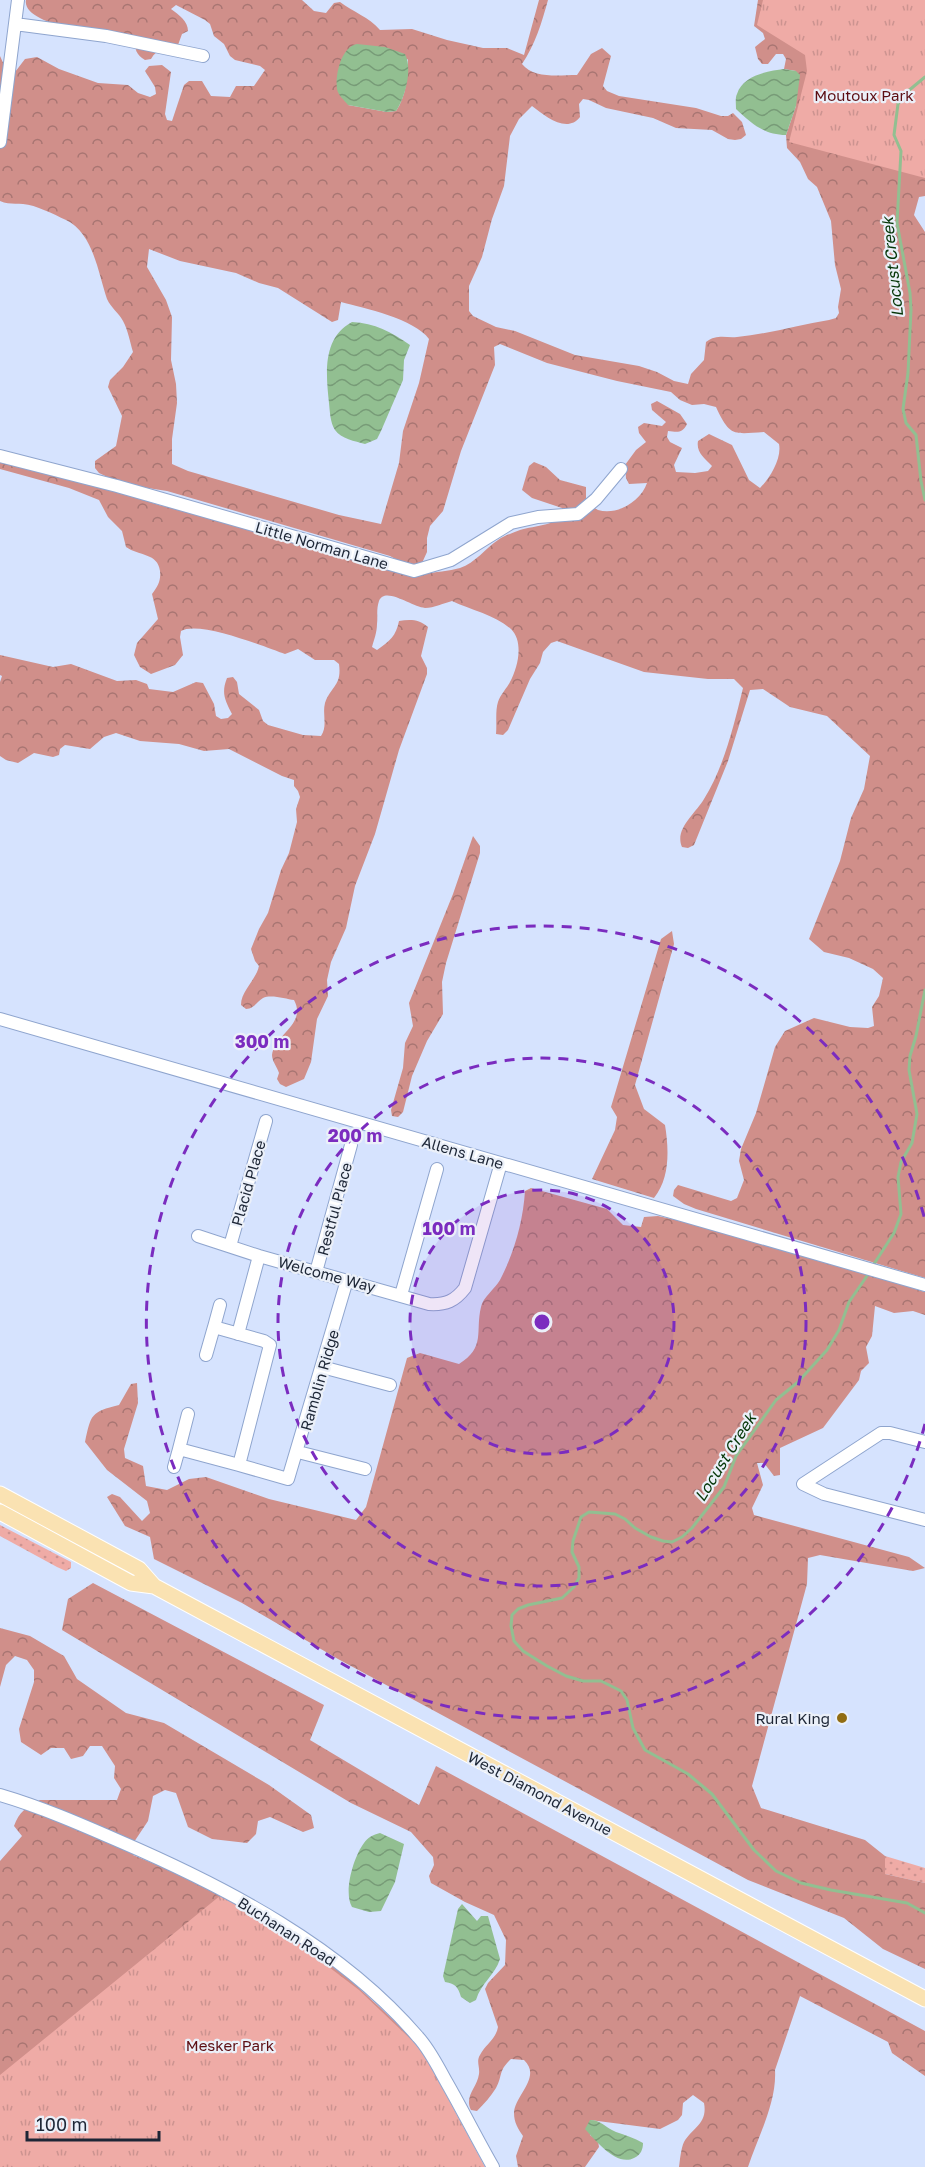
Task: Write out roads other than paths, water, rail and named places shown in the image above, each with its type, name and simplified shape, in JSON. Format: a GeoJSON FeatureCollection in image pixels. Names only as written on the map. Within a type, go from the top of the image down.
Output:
{"type":"FeatureCollection","features":[{"type":"Feature","properties":{"kind":"main road","name":"West Diamond Avenue"},"geometry":{"type":"LineString","coordinates":[[0,1494],[139,1569],[154,1586],[925,2000]]}},
{"type":"Feature","properties":{"kind":"main road","name":"West Diamond Avenue"},"geometry":{"type":"LineString","coordinates":[[0,1512],[131,1583],[154,1586]]}},
{"type":"Feature","properties":{"kind":"street"},"geometry":{"type":"LineString","coordinates":[[0,142],[18,0]]}},
{"type":"Feature","properties":{"kind":"street"},"geometry":{"type":"LineString","coordinates":[[15,24],[106,36],[203,56]]}},
{"type":"Feature","properties":{"kind":"street","name":"Little Norman Lane"},"geometry":{"type":"LineString","coordinates":[[0,456],[117,486],[414,571],[451,560],[511,523],[538,517],[578,514],[596,499],[621,469]]}},
{"type":"Feature","properties":{"kind":"street","name":"Allens Lane"},"geometry":{"type":"LineString","coordinates":[[0,1019],[925,1285]]}},
{"type":"Feature","properties":{"kind":"street","name":"Placid Place"},"geometry":{"type":"LineString","coordinates":[[230,1246],[266,1121]]}},
{"type":"Feature","properties":{"kind":"street","name":"Restful Place"},"geometry":{"type":"LineString","coordinates":[[316,1272],[351,1145]]}},
{"type":"Feature","properties":{"kind":"street","name":"Welcome Way"},"geometry":{"type":"LineString","coordinates":[[198,1236],[259,1256],[429,1304],[440,1305],[455,1299],[465,1288],[501,1163]]}},
{"type":"Feature","properties":{"kind":"street"},"geometry":{"type":"LineString","coordinates":[[401,1295],[437,1169]]}},
{"type":"Feature","properties":{"kind":"street"},"geometry":{"type":"LineString","coordinates":[[238,1334],[259,1256]]}},
{"type":"Feature","properties":{"kind":"street","name":"Ramblin Ridge"},"geometry":{"type":"LineString","coordinates":[[239,1465],[288,1479],[298,1452],[347,1280]]}},
{"type":"Feature","properties":{"kind":"street"},"geometry":{"type":"LineString","coordinates":[[206,1355],[220,1305]]}},
{"type":"Feature","properties":{"kind":"street"},"geometry":{"type":"LineString","coordinates":[[179,1449],[239,1465],[270,1345],[264,1341],[214,1328]]}},
{"type":"Feature","properties":{"kind":"street"},"geometry":{"type":"LineString","coordinates":[[322,1367],[390,1385]]}},
{"type":"Feature","properties":{"kind":"street"},"geometry":{"type":"LineString","coordinates":[[174,1467],[188,1414]]}},
{"type":"Feature","properties":{"kind":"street"},"geometry":{"type":"LineString","coordinates":[[925,1442],[890,1433],[881,1433],[803,1484],[824,1494],[925,1520]]}},
{"type":"Feature","properties":{"kind":"street"},"geometry":{"type":"LineString","coordinates":[[298,1452],[364,1469]]}},
{"type":"Feature","properties":{"kind":"street","name":"Buchanan Road"},"geometry":{"type":"LineString","coordinates":[[0,1795],[52,1813],[191,1873],[263,1912],[332,1959],[371,1990],[418,2037],[438,2067],[493,2167]]}},
{"type":"Feature","properties":{"kind":"water"},"geometry":{"type":"Polygon","coordinates":[[[357,44],[385,47],[405,54],[408,67],[407,83],[396,111],[387,112],[348,105],[339,93],[337,83],[340,62],[347,50],[357,44]]]}},
{"type":"Feature","properties":{"kind":"water"},"geometry":{"type":"Polygon","coordinates":[[[784,69],[796,71],[800,75],[796,106],[786,135],[771,133],[758,127],[736,109],[736,96],[745,82],[757,75],[784,69]]]}},
{"type":"Feature","properties":{"kind":"water"},"geometry":{"type":"Polygon","coordinates":[[[352,322],[382,329],[410,345],[404,360],[403,380],[381,431],[377,439],[365,444],[341,436],[332,424],[330,413],[328,358],[335,337],[352,322]]]}},
{"type":"Feature","properties":{"kind":"water"},"geometry":{"type":"Polygon","coordinates":[[[380,1833],[404,1844],[395,1882],[381,1911],[369,1912],[352,1907],[349,1884],[353,1865],[360,1849],[369,1838],[380,1833]]]}},
{"type":"Feature","properties":{"kind":"water"},"geometry":{"type":"Polygon","coordinates":[[[462,1904],[477,1921],[481,1916],[488,1916],[500,1959],[476,2000],[470,2003],[461,1997],[456,1986],[445,1982],[443,1976],[458,1909],[462,1904]]]}},
{"type":"Feature","properties":{"kind":"water"},"geometry":{"type":"Polygon","coordinates":[[[590,2120],[597,2121],[643,2143],[640,2154],[627,2160],[614,2156],[585,2129],[590,2120]]]}},
{"type":"Feature","properties":{"kind":"waterway","name":"Locust Creek"},"geometry":{"type":"LineString","coordinates":[[925,77],[907,92],[898,104],[894,135],[901,151],[897,223],[911,310],[908,373],[903,409],[906,423],[916,435],[925,500]]}},
{"type":"Feature","properties":{"kind":"waterway","name":"Locust Creek"},"geometry":{"type":"LineString","coordinates":[[872,1267],[894,1233],[901,1214],[898,1177],[901,1162],[912,1143],[917,1114],[909,1070],[910,1056],[925,990]]}},
{"type":"Feature","properties":{"kind":"waterway","name":"Locust Creek"},"geometry":{"type":"LineString","coordinates":[[869,1273],[849,1302],[839,1330],[827,1350],[798,1382],[776,1400],[736,1456],[724,1487],[692,1528],[672,1542],[663,1541],[651,1537],[615,1514],[589,1512],[581,1517],[573,1541],[572,1552],[579,1567],[579,1578],[574,1587],[562,1598],[518,1609],[512,1615],[511,1626],[514,1641],[523,1651],[547,1666],[566,1676],[583,1681],[601,1681],[621,1691],[627,1700],[633,1728],[645,1750],[688,1774],[712,1794],[754,1850],[776,1871],[801,1883],[907,1903],[925,1913]]}},
{"type":"Feature","properties":{"kind":"place","name":"Rural King"},"geometry":{"type":"Point","coordinates":[842,1718]}},
{"type":"Feature","properties":{"kind":"park label","name":"Moutoux Park"},"geometry":{"type":"Point","coordinates":[864,95]}},
{"type":"Feature","properties":{"kind":"park label","name":"Mesker Park"},"geometry":{"type":"Point","coordinates":[230,2045]}}]}
